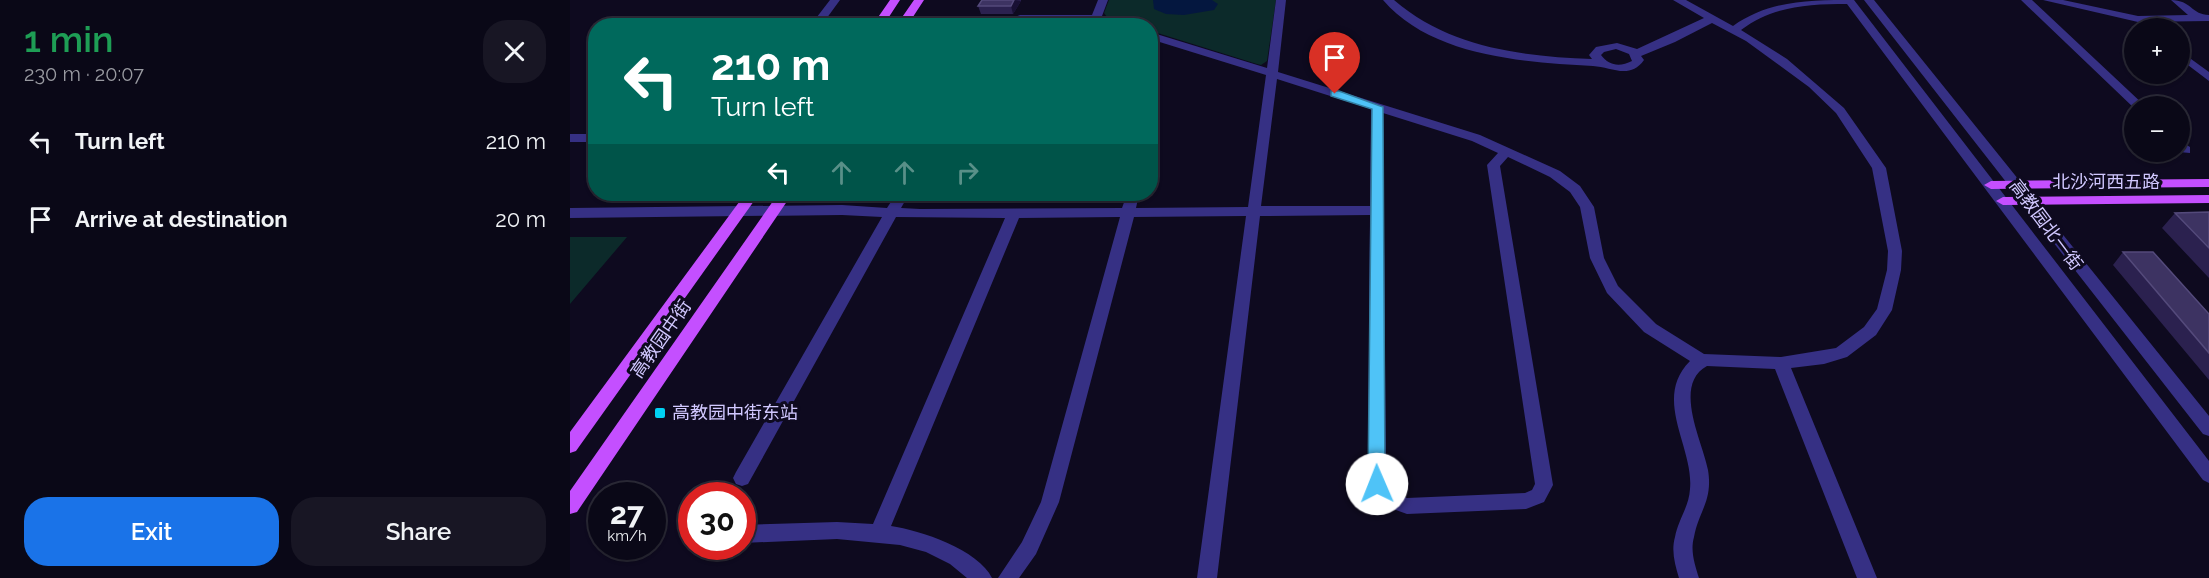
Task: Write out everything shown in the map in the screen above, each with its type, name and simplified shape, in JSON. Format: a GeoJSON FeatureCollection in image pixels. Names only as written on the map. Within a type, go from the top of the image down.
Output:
{"type":"FeatureCollection","features":[{"type":"Feature","properties":{"kind":"main road"},"geometry":{"type":"LineString","coordinates":[[883,18],[895,0]]}},
{"type":"Feature","properties":{"kind":"main road"},"geometry":{"type":"LineString","coordinates":[[907,18],[919,0]]}},
{"type":"Feature","properties":{"kind":"main road","name":"北沙河西五路"},"geometry":{"type":"LineString","coordinates":[[1991,185],[2209,183]]}},
{"type":"Feature","properties":{"kind":"main road","name":"北沙河西五路"},"geometry":{"type":"LineString","coordinates":[[2003,201],[2209,199]]}},
{"type":"Feature","properties":{"kind":"main road","name":"高教园中街"},"geometry":{"type":"LineString","coordinates":[[570,446],[747,201]]}},
{"type":"Feature","properties":{"kind":"main road","name":"高教园中街"},"geometry":{"type":"LineString","coordinates":[[570,506],[780,201]]}},
{"type":"Feature","properties":{"kind":"street"},"geometry":{"type":"LineString","coordinates":[[821,18],[835,0]]}},
{"type":"Feature","properties":{"kind":"street"},"geometry":{"type":"LineString","coordinates":[[1096,18],[1103,0]]}},
{"type":"Feature","properties":{"kind":"street"},"geometry":{"type":"LineString","coordinates":[[1207,578],[1281,0]]}},
{"type":"Feature","properties":{"kind":"street"},"geometry":{"type":"LineString","coordinates":[[1388,0],[1418,24],[1479,47],[1534,59],[1600,63],[1612,68],[1627,68],[1636,63],[1636,54]]}},
{"type":"Feature","properties":{"kind":"street"},"geometry":{"type":"LineString","coordinates":[[1158,38],[1476,138],[1555,174],[1575,189],[1587,207],[1597,258],[1612,289],[1650,328],[1702,361],[1781,363],[1834,355],[1870,331],[1887,304],[1895,251],[1879,168],[1845,118],[1796,70],[1734,30],[1678,0]]}},
{"type":"Feature","properties":{"kind":"street","name":"高教园北一街"},"geometry":{"type":"LineString","coordinates":[[1869,0],[2031,200],[2209,429]]}},
{"type":"Feature","properties":{"kind":"street"},"geometry":{"type":"LineString","coordinates":[[2026,0],[2031,0]]}},
{"type":"Feature","properties":{"kind":"street"},"geometry":{"type":"LineString","coordinates":[[2026,0],[2128,96]]}},
{"type":"Feature","properties":{"kind":"street"},"geometry":{"type":"LineString","coordinates":[[2048,0],[2133,18]]}},
{"type":"Feature","properties":{"kind":"street"},"geometry":{"type":"LineString","coordinates":[[2176,0],[2204,18]]}},
{"type":"Feature","properties":{"kind":"street"},"geometry":{"type":"LineString","coordinates":[[1734,30],[1757,11],[1774,3],[1850,1]]}},
{"type":"Feature","properties":{"kind":"street","name":"高教园北一街"},"geometry":{"type":"LineString","coordinates":[[1850,1],[2209,475]]}},
{"type":"Feature","properties":{"kind":"street"},"geometry":{"type":"LineString","coordinates":[[1636,54],[1671,40],[1711,18]]}},
{"type":"Feature","properties":{"kind":"street"},"geometry":{"type":"LineString","coordinates":[[1600,63],[1595,55],[1604,47],[1623,47],[1636,54]]}},
{"type":"Feature","properties":{"kind":"street"},"geometry":{"type":"LineString","coordinates":[[2190,62],[2209,78]]}},
{"type":"Feature","properties":{"kind":"street"},"geometry":{"type":"LineString","coordinates":[[1377,107],[1376,476],[1379,490],[1397,503],[1416,507],[1533,500],[1542,491],[1543,475],[1493,165],[1507,151]]}},
{"type":"Feature","properties":{"kind":"street"},"geometry":{"type":"LineString","coordinates":[[570,138],[588,138]]}},
{"type":"Feature","properties":{"kind":"street"},"geometry":{"type":"LineString","coordinates":[[742,478],[898,201]]}},
{"type":"Feature","properties":{"kind":"street"},"geometry":{"type":"LineString","coordinates":[[1008,578],[1029,548],[1050,502],[1131,201]]}},
{"type":"Feature","properties":{"kind":"street"},"geometry":{"type":"LineString","coordinates":[[570,213],[1378,210]]}},
{"type":"Feature","properties":{"kind":"street"},"geometry":{"type":"LineString","coordinates":[[879,532],[1014,213]]}},
{"type":"Feature","properties":{"kind":"street"},"geometry":{"type":"LineString","coordinates":[[1689,578],[1681,546],[1700,486],[1696,457],[1684,428],[1682,398],[1688,374],[1702,361]]}},
{"type":"Feature","properties":{"kind":"street"},"geometry":{"type":"LineString","coordinates":[[1781,363],[1867,578]]}},
{"type":"Feature","properties":{"kind":"street"},"geometry":{"type":"LineString","coordinates":[[756,534],[879,532],[911,537],[961,560],[982,578]]}},
{"type":"Feature","properties":{"kind":"green space"},"geometry":{"type":"Polygon","coordinates":[[[1109,0],[1276,0],[1267,61],[1261,65],[1158,33],[1158,18],[1110,18],[1104,13],[1109,0]]]}},
{"type":"Feature","properties":{"kind":"green space"},"geometry":{"type":"Polygon","coordinates":[[[570,237],[627,237],[570,304],[570,237]]]}},
{"type":"Feature","properties":{"kind":"water"},"geometry":{"type":"Polygon","coordinates":[[[1153,0],[1212,0],[1218,4],[1214,10],[1184,15],[1166,14],[1154,9],[1153,0]]]}},
{"type":"Feature","properties":{"kind":"building"},"geometry":{"type":"Polygon","coordinates":[[[982,0],[1014,0],[1011,6],[978,6],[982,0]]]}},
{"type":"Feature","properties":{"kind":"building"},"geometry":{"type":"Polygon","coordinates":[[[2209,212],[2209,248],[2175,213],[2209,212]]]}},
{"type":"Feature","properties":{"kind":"building"},"geometry":{"type":"Polygon","coordinates":[[[2123,252],[2153,252],[2209,314],[2209,353],[2123,252]]]}},
{"type":"Feature","properties":{"kind":"place","name":"高教园中街东站"},"geometry":{"type":"Point","coordinates":[660,413]}},
{"type":"Feature","properties":{"kind":"route"},"geometry":{"type":"LineString","coordinates":[[1335,94],[1377,107],[1377,484]]}}]}
